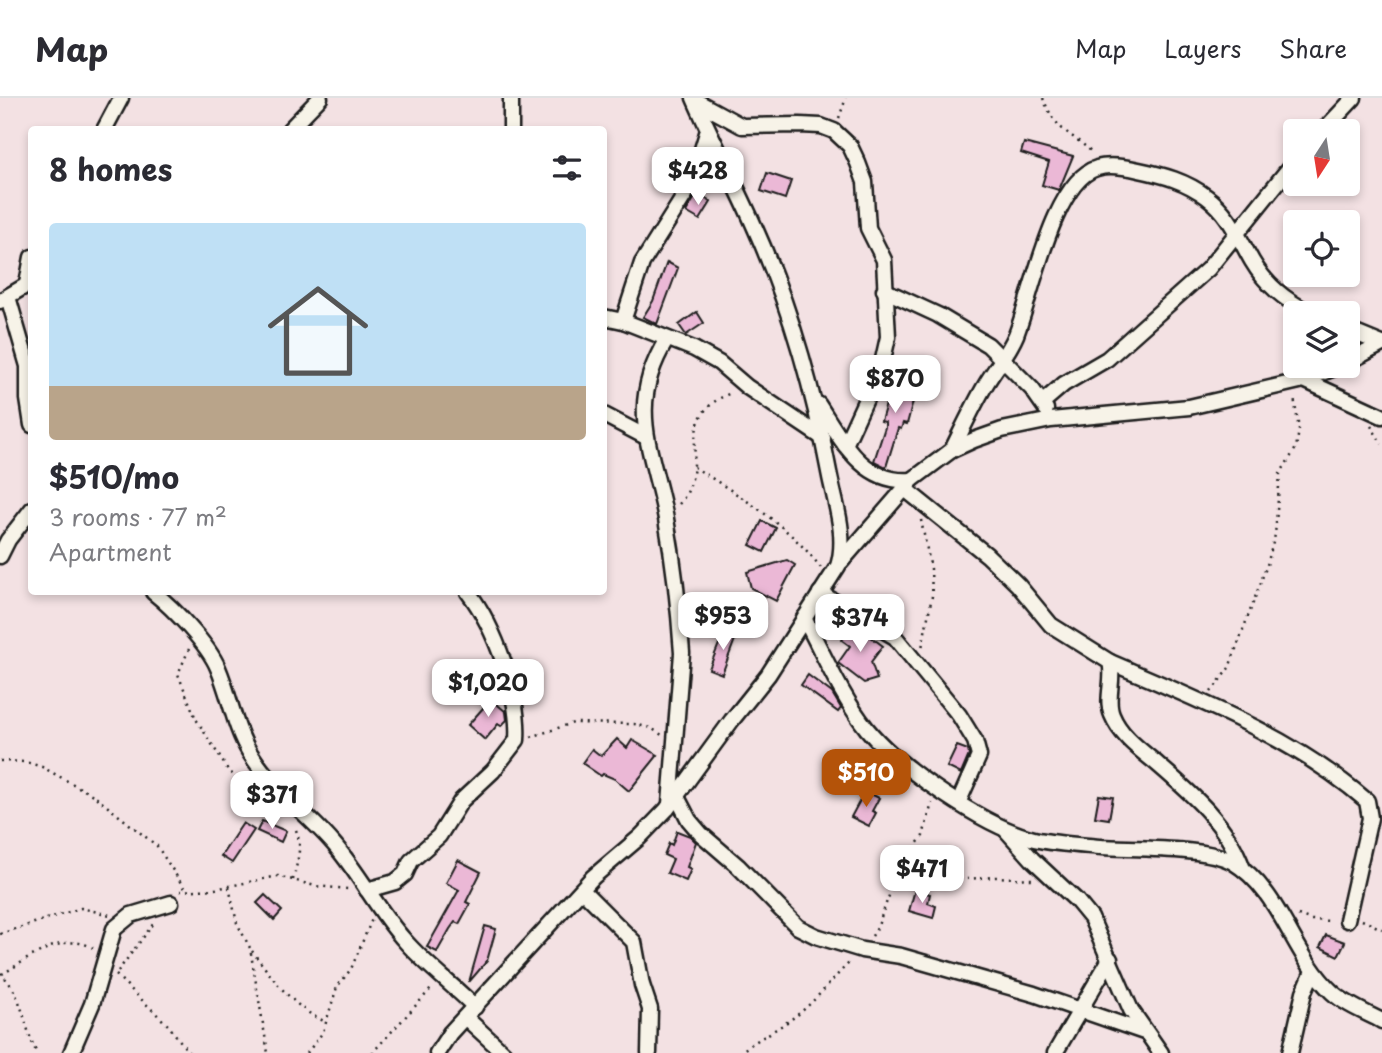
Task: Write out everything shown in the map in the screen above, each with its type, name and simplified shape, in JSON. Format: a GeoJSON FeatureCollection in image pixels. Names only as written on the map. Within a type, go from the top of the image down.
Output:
{"type":"FeatureCollection","features":[{"type":"Feature","properties":{"kind":"street"},"geometry":{"type":"LineString","coordinates":[[106,126],[121,98]]}},
{"type":"Feature","properties":{"kind":"street"},"geometry":{"type":"LineString","coordinates":[[511,98],[511,126]]}},
{"type":"Feature","properties":{"kind":"street"},"geometry":{"type":"LineString","coordinates":[[1335,119],[1354,98]]}},
{"type":"Feature","properties":{"kind":"street"},"geometry":{"type":"LineString","coordinates":[[693,102],[742,126],[821,127],[834,131],[850,146],[865,182],[868,228],[884,260],[887,351],[845,446]]}},
{"type":"Feature","properties":{"kind":"street"},"geometry":{"type":"LineString","coordinates":[[693,102],[755,227],[780,291],[823,438],[842,540],[838,566]]}},
{"type":"Feature","properties":{"kind":"street"},"geometry":{"type":"LineString","coordinates":[[293,126],[316,104]]}},
{"type":"Feature","properties":{"kind":"street"},"geometry":{"type":"LineString","coordinates":[[310,126],[316,104]]}},
{"type":"Feature","properties":{"kind":"street"},"geometry":{"type":"LineString","coordinates":[[624,321],[642,263],[691,185],[708,133]]}},
{"type":"Feature","properties":{"kind":"street"},"geometry":{"type":"LineString","coordinates":[[952,450],[988,381],[1004,361],[1065,196],[1075,181],[1094,168],[1107,166],[1161,175],[1187,183],[1225,212],[1253,263],[1268,284],[1287,301]]}},
{"type":"Feature","properties":{"kind":"street"},"geometry":{"type":"LineString","coordinates":[[1042,402],[1064,384],[1107,359],[1208,269],[1283,176]]}},
{"type":"Feature","properties":{"kind":"street"},"geometry":{"type":"LineString","coordinates":[[28,284],[4,299],[28,366],[28,399]]}},
{"type":"Feature","properties":{"kind":"street"},"geometry":{"type":"LineString","coordinates":[[884,290],[967,331],[988,345],[1042,402],[1051,420]]}},
{"type":"Feature","properties":{"kind":"street"},"geometry":{"type":"LineString","coordinates":[[607,318],[624,321],[694,349],[719,363],[747,387],[823,438]]}},
{"type":"Feature","properties":{"kind":"street"},"geometry":{"type":"LineString","coordinates":[[1360,335],[1382,344]]}},
{"type":"Feature","properties":{"kind":"street"},"geometry":{"type":"LineString","coordinates":[[667,339],[649,375],[645,403],[646,437],[666,519],[681,653],[673,800],[701,834],[738,866],[798,927],[816,936],[862,950],[901,956],[1043,996],[1080,1012],[1144,1032]]}},
{"type":"Feature","properties":{"kind":"street"},"geometry":{"type":"LineString","coordinates":[[1360,356],[1382,344]]}},
{"type":"Feature","properties":{"kind":"street"},"geometry":{"type":"LineString","coordinates":[[437,1053],[582,890],[640,837],[673,800],[768,675],[838,566],[909,484],[952,450],[1002,430],[1051,420],[1189,407],[1308,378]]}},
{"type":"Feature","properties":{"kind":"street"},"geometry":{"type":"LineString","coordinates":[[1297,382],[1382,416]]}},
{"type":"Feature","properties":{"kind":"street"},"geometry":{"type":"LineString","coordinates":[[809,391],[854,457],[871,471],[909,484],[917,500],[987,555],[1017,584],[1051,625],[1110,662],[1205,702],[1293,749],[1367,801],[1370,818],[1347,920]]}},
{"type":"Feature","properties":{"kind":"street"},"geometry":{"type":"LineString","coordinates":[[607,417],[646,437]]}},
{"type":"Feature","properties":{"kind":"street"},"geometry":{"type":"LineString","coordinates":[[0,556],[8,540],[28,514]]}},
{"type":"Feature","properties":{"kind":"street"},"geometry":{"type":"LineString","coordinates":[[820,593],[895,637],[959,715],[978,749],[979,756],[959,801]]}},
{"type":"Feature","properties":{"kind":"street"},"geometry":{"type":"LineString","coordinates":[[156,595],[212,656],[250,752],[290,801],[331,840],[354,869],[377,907],[407,943],[444,976],[470,1013],[504,1053]]}},
{"type":"Feature","properties":{"kind":"street"},"geometry":{"type":"LineString","coordinates":[[367,890],[395,882],[405,874],[411,861],[439,836],[461,802],[493,771],[517,740],[513,694],[508,678],[485,618],[470,595]]}},
{"type":"Feature","properties":{"kind":"street"},"geometry":{"type":"LineString","coordinates":[[804,618],[866,727],[885,748],[936,786],[1005,828],[1032,839],[1062,844],[1203,855],[1229,860],[1243,869],[1276,906],[1313,971],[1346,1003],[1382,1021]]}},
{"type":"Feature","properties":{"kind":"street"},"geometry":{"type":"LineString","coordinates":[[1110,662],[1111,713],[1118,725],[1128,739],[1187,790],[1221,825],[1236,848],[1243,869]]}},
{"type":"Feature","properties":{"kind":"street"},"geometry":{"type":"LineString","coordinates":[[1005,828],[1091,918],[1118,983],[1144,1032],[1161,1053]]}},
{"type":"Feature","properties":{"kind":"street"},"geometry":{"type":"LineString","coordinates":[[582,890],[634,942],[642,985],[650,1009],[649,1053]]}},
{"type":"Feature","properties":{"kind":"street"},"geometry":{"type":"LineString","coordinates":[[71,1053],[92,1003],[104,955],[114,929],[124,920],[171,903]]}},
{"type":"Feature","properties":{"kind":"street"},"geometry":{"type":"LineString","coordinates":[[1055,1053],[1110,959]]}},
{"type":"Feature","properties":{"kind":"street"},"geometry":{"type":"LineString","coordinates":[[1290,1053],[1304,992],[1313,971]]}},
{"type":"Feature","properties":{"kind":"path"},"geometry":{"type":"LineString","coordinates":[[834,131],[846,98]]}},
{"type":"Feature","properties":{"kind":"path"},"geometry":{"type":"LineString","coordinates":[[1042,98],[1052,120],[1061,131],[1082,143],[1107,166]]}},
{"type":"Feature","properties":{"kind":"path"},"geometry":{"type":"LineString","coordinates":[[1205,702],[1229,668],[1250,617],[1270,555],[1275,535],[1280,474],[1296,448],[1299,430],[1297,382]]}},
{"type":"Feature","properties":{"kind":"path"},"geometry":{"type":"LineString","coordinates":[[666,519],[685,497],[694,479],[694,435],[703,410],[710,402],[747,387]]}},
{"type":"Feature","properties":{"kind":"path"},"geometry":{"type":"LineString","coordinates":[[694,467],[745,499],[789,532],[808,550],[829,579]]}},
{"type":"Feature","properties":{"kind":"path"},"geometry":{"type":"LineString","coordinates":[[917,500],[932,569],[932,596],[918,664]]}},
{"type":"Feature","properties":{"kind":"path"},"geometry":{"type":"LineString","coordinates":[[195,636],[178,674],[196,719],[237,780],[279,811]]}},
{"type":"Feature","properties":{"kind":"path"},"geometry":{"type":"LineString","coordinates":[[517,740],[553,732],[564,724],[634,724],[651,728],[674,743]]}},
{"type":"Feature","properties":{"kind":"path"},"geometry":{"type":"LineString","coordinates":[[0,761],[26,762],[93,795],[158,846],[185,889]]}},
{"type":"Feature","properties":{"kind":"path"},"geometry":{"type":"LineString","coordinates":[[739,1053],[798,1014],[862,950],[877,928],[900,866],[923,836],[936,786]]}},
{"type":"Feature","properties":{"kind":"path"},"geometry":{"type":"LineString","coordinates":[[293,880],[300,853],[298,833],[294,825]]}},
{"type":"Feature","properties":{"kind":"path"},"geometry":{"type":"LineString","coordinates":[[900,866],[936,881],[995,877],[1056,882]]}},
{"type":"Feature","properties":{"kind":"path"},"geometry":{"type":"LineString","coordinates":[[111,982],[176,894],[185,889],[229,887],[278,877],[315,886],[367,890]]}},
{"type":"Feature","properties":{"kind":"path"},"geometry":{"type":"LineString","coordinates":[[229,887],[237,923],[250,948],[274,980],[304,1010],[327,1022]]}},
{"type":"Feature","properties":{"kind":"path"},"geometry":{"type":"LineString","coordinates":[[1276,906],[1312,920],[1360,919],[1382,929]]}},
{"type":"Feature","properties":{"kind":"path"},"geometry":{"type":"LineString","coordinates":[[307,1053],[327,1022],[337,987],[351,969],[377,907]]}},
{"type":"Feature","properties":{"kind":"path"},"geometry":{"type":"LineString","coordinates":[[0,934],[81,908],[95,909],[124,920]]}},
{"type":"Feature","properties":{"kind":"path"},"geometry":{"type":"LineString","coordinates":[[37,1053],[23,1010],[12,986],[1,974],[70,941],[80,942],[104,955]]}},
{"type":"Feature","properties":{"kind":"path"},"geometry":{"type":"LineString","coordinates":[[250,948],[268,1053]]}},
{"type":"Feature","properties":{"kind":"path"},"geometry":{"type":"LineString","coordinates":[[116,975],[169,1026],[189,1053]]}},
{"type":"Feature","properties":{"kind":"path"},"geometry":{"type":"LineString","coordinates":[[372,1053],[444,976]]}},
{"type":"Feature","properties":{"kind":"building"},"geometry":{"type":"Polygon","coordinates":[[[1024,143],[1073,156],[1059,190],[1042,185],[1049,162],[1021,153],[1024,143]]]}},
{"type":"Feature","properties":{"kind":"building"},"geometry":{"type":"Polygon","coordinates":[[[767,173],[791,181],[785,199],[761,191],[767,173]]]}},
{"type":"Feature","properties":{"kind":"building"},"geometry":{"type":"Polygon","coordinates":[[[697,194],[711,202],[700,220],[686,212],[697,194]]]}},
{"type":"Feature","properties":{"kind":"building"},"geometry":{"type":"Polygon","coordinates":[[[667,262],[678,268],[657,324],[643,317],[653,301],[667,262]]]}},
{"type":"Feature","properties":{"kind":"building"},"geometry":{"type":"Polygon","coordinates":[[[697,312],[704,323],[686,335],[679,325],[697,312]]]}},
{"type":"Feature","properties":{"kind":"building"},"geometry":{"type":"Polygon","coordinates":[[[894,376],[918,383],[907,424],[903,423],[901,429],[898,428],[886,467],[874,461],[885,427],[885,422],[881,421],[894,376]]]}},
{"type":"Feature","properties":{"kind":"building"},"geometry":{"type":"Polygon","coordinates":[[[762,521],[776,528],[764,552],[750,545],[762,521]]]}},
{"type":"Feature","properties":{"kind":"building"},"geometry":{"type":"Polygon","coordinates":[[[787,560],[795,565],[776,601],[751,588],[747,572],[787,560]]]}},
{"type":"Feature","properties":{"kind":"building"},"geometry":{"type":"Polygon","coordinates":[[[854,624],[883,646],[871,662],[877,679],[864,683],[838,663],[850,646],[842,640],[854,624]]]}},
{"type":"Feature","properties":{"kind":"building"},"geometry":{"type":"Polygon","coordinates":[[[725,629],[737,634],[722,674],[709,669],[725,629]]]}},
{"type":"Feature","properties":{"kind":"building"},"geometry":{"type":"Polygon","coordinates":[[[808,675],[832,693],[841,708],[838,712],[801,685],[808,675]]]}},
{"type":"Feature","properties":{"kind":"building"},"geometry":{"type":"Polygon","coordinates":[[[491,699],[506,712],[507,720],[501,726],[498,724],[485,740],[468,725],[491,699]]]}},
{"type":"Feature","properties":{"kind":"building"},"geometry":{"type":"Polygon","coordinates":[[[617,739],[627,748],[632,740],[658,755],[629,791],[615,779],[603,774],[601,776],[582,763],[592,749],[601,756],[617,739]]]}},
{"type":"Feature","properties":{"kind":"building"},"geometry":{"type":"Polygon","coordinates":[[[957,746],[968,750],[969,755],[961,774],[947,767],[957,746]]]}},
{"type":"Feature","properties":{"kind":"building"},"geometry":{"type":"Polygon","coordinates":[[[865,791],[879,798],[872,811],[876,813],[869,826],[851,817],[865,791]]]}},
{"type":"Feature","properties":{"kind":"building"},"geometry":{"type":"Polygon","coordinates":[[[1099,795],[1113,797],[1109,819],[1095,817],[1099,795]]]}},
{"type":"Feature","properties":{"kind":"building"},"geometry":{"type":"Polygon","coordinates":[[[262,821],[286,831],[281,842],[257,831],[262,821]]]}},
{"type":"Feature","properties":{"kind":"building"},"geometry":{"type":"Polygon","coordinates":[[[243,823],[254,830],[232,863],[221,856],[243,823]]]}},
{"type":"Feature","properties":{"kind":"building"},"geometry":{"type":"Polygon","coordinates":[[[677,831],[690,836],[696,842],[687,867],[691,869],[686,881],[667,873],[673,859],[664,855],[669,843],[672,845],[677,831]]]}},
{"type":"Feature","properties":{"kind":"building"},"geometry":{"type":"Polygon","coordinates":[[[458,860],[481,872],[466,902],[470,904],[459,924],[455,922],[437,952],[427,947],[459,890],[446,883],[458,860]]]}},
{"type":"Feature","properties":{"kind":"building"},"geometry":{"type":"Polygon","coordinates":[[[915,890],[930,894],[928,903],[936,906],[933,918],[909,911],[915,890]]]}},
{"type":"Feature","properties":{"kind":"building"},"geometry":{"type":"Polygon","coordinates":[[[265,895],[282,911],[274,920],[257,903],[265,895]]]}},
{"type":"Feature","properties":{"kind":"building"},"geometry":{"type":"Polygon","coordinates":[[[485,926],[496,929],[487,961],[469,982],[485,926]]]}},
{"type":"Feature","properties":{"kind":"building"},"geometry":{"type":"Polygon","coordinates":[[[1326,935],[1345,942],[1338,956],[1320,947],[1326,935]]]}}]}
